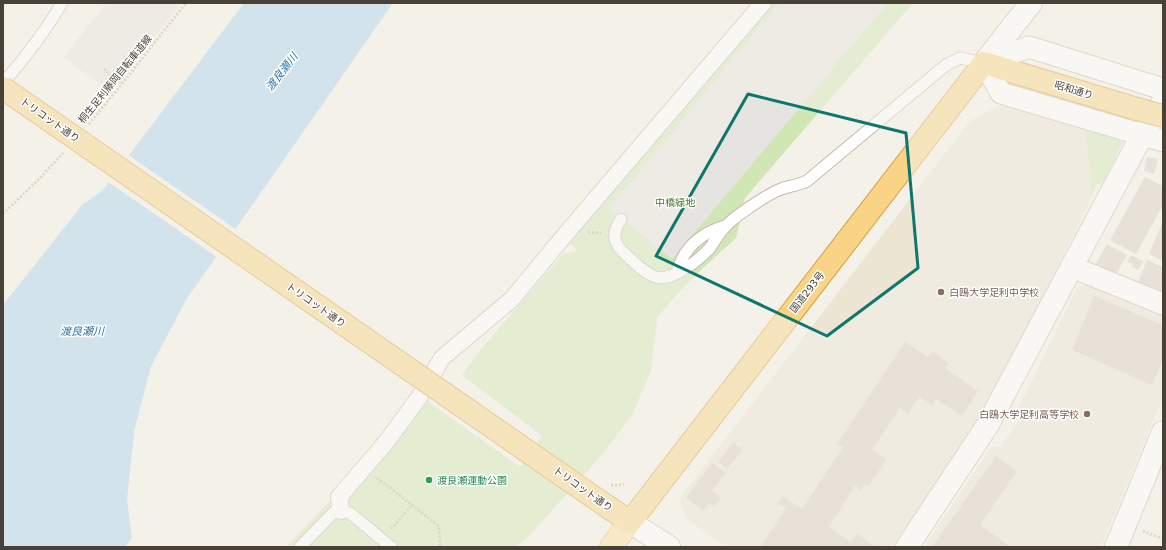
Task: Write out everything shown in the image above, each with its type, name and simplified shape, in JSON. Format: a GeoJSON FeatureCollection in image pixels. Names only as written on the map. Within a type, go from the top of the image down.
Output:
{"type":"FeatureCollection","features":[{"type":"Feature","properties":{"kind":"highway","name":"昭和通り"},"geometry":{"type":"LineString","coordinates":[[984,63],[1163,116]]}},
{"type":"Feature","properties":{"kind":"highway","name":"国道293号"},"geometry":{"type":"LineString","coordinates":[[630,522],[984,63]]}},
{"type":"Feature","properties":{"kind":"highway","name":"トリコット通り"},"geometry":{"type":"LineString","coordinates":[[3,88],[630,522]]}},
{"type":"Feature","properties":{"kind":"main road"},"geometry":{"type":"LineString","coordinates":[[611,547],[630,522]]}},
{"type":"Feature","properties":{"kind":"street"},"geometry":{"type":"LineString","coordinates":[[341,511],[339,497],[387,441],[420,396],[442,358],[512,299],[762,3]]}},
{"type":"Feature","properties":{"kind":"street"},"geometry":{"type":"LineString","coordinates":[[984,63],[1031,3]]}},
{"type":"Feature","properties":{"kind":"street"},"geometry":{"type":"LineString","coordinates":[[984,63],[1029,47],[1163,89]]}},
{"type":"Feature","properties":{"kind":"street"},"geometry":{"type":"LineString","coordinates":[[984,63],[1001,93],[1163,141]]}},
{"type":"Feature","properties":{"kind":"street"},"geometry":{"type":"LineString","coordinates":[[908,547],[987,426],[1142,135],[1163,102]]}},
{"type":"Feature","properties":{"kind":"street"},"geometry":{"type":"LineString","coordinates":[[1072,267],[1163,304]]}},
{"type":"Feature","properties":{"kind":"street"},"geometry":{"type":"LineString","coordinates":[[1116,547],[1163,432]]}},
{"type":"Feature","properties":{"kind":"street"},"geometry":{"type":"LineString","coordinates":[[630,522],[669,547]]}},
{"type":"Feature","properties":{"kind":"lane"},"geometry":{"type":"LineString","coordinates":[[3,83],[21,63],[44,33],[62,3]]}},
{"type":"Feature","properties":{"kind":"lane"},"geometry":{"type":"LineString","coordinates":[[676,272],[679,264],[692,245],[701,236],[725,226],[759,200],[781,189],[796,186],[807,181],[946,65],[960,58],[984,63]]}},
{"type":"Feature","properties":{"kind":"lane"},"geometry":{"type":"LineString","coordinates":[[621,219],[616,226],[614,234],[617,245],[647,273],[656,277],[664,278],[694,263],[703,256],[725,226]]}},
{"type":"Feature","properties":{"kind":"lane"},"geometry":{"type":"LineString","coordinates":[[300,547],[334,512],[341,511],[350,513],[391,547]]}},
{"type":"Feature","properties":{"kind":"path","name":"桐生足利藤岡自転車道線"},"geometry":{"type":"LineString","coordinates":[[86,127],[186,3]]}},
{"type":"Feature","properties":{"kind":"path"},"geometry":{"type":"LineString","coordinates":[[104,69],[122,84]]}},
{"type":"Feature","properties":{"kind":"path"},"geometry":{"type":"LineString","coordinates":[[3,214],[40,178],[65,150]]}},
{"type":"Feature","properties":{"kind":"path"},"geometry":{"type":"LineString","coordinates":[[364,468],[439,526],[440,547]]}},
{"type":"Feature","properties":{"kind":"path"},"geometry":{"type":"LineString","coordinates":[[619,485],[624,484]]}},
{"type":"Feature","properties":{"kind":"path"},"geometry":{"type":"LineString","coordinates":[[387,534],[412,504]]}},
{"type":"Feature","properties":{"kind":"path"},"geometry":{"type":"LineString","coordinates":[[1141,530],[1163,539]]}},
{"type":"Feature","properties":{"kind":"highlighted area"},"geometry":{"type":"Polygon","coordinates":[[[748,94],[906,133],[918,268],[827,336],[656,256],[748,94]]]}},
{"type":"Feature","properties":{"kind":"shaded area"},"geometry":{"type":"Polygon","coordinates":[[[107,3],[181,3],[111,92],[64,58],[107,3]]]}},
{"type":"Feature","properties":{"kind":"shaded area"},"geometry":{"type":"Polygon","coordinates":[[[779,3],[888,3],[672,259],[609,208],[779,3]]]}},
{"type":"Feature","properties":{"kind":"shaded area","name":"白鴎大学足利中学校"},"geometry":{"type":"Polygon","coordinates":[[[1007,102],[1085,126],[1092,196],[998,389],[893,547],[725,547],[687,519],[679,499],[970,121],[1007,102]]]}},
{"type":"Feature","properties":{"kind":"shaded area","name":"白鴎大学足利高等学校"},"geometry":{"type":"Polygon","coordinates":[[[1088,284],[1163,314],[1163,397],[1101,547],[924,547],[991,447],[1001,446],[1020,418],[1017,411],[1077,288],[1088,284]]]}},
{"type":"Feature","properties":{"kind":"green space","name":"中橋緑地"},"geometry":{"type":"Polygon","coordinates":[[[754,3],[913,3],[745,198],[736,238],[702,269],[670,302],[657,318],[651,371],[632,415],[602,455],[527,538],[515,547],[286,547],[332,499],[420,396],[520,467],[542,436],[462,375],[477,354],[563,254],[578,251],[559,234],[754,3]]]}},
{"type":"Feature","properties":{"kind":"green space"},"geometry":{"type":"Polygon","coordinates":[[[1085,126],[1113,135],[1123,141],[1104,182],[1096,185],[1092,196],[1085,126]]]}},
{"type":"Feature","properties":{"kind":"water","name":"渡良瀬川"},"geometry":{"type":"Polygon","coordinates":[[[244,3],[393,3],[186,300],[151,366],[134,432],[127,500],[132,538],[125,547],[3,547],[3,305],[83,204],[102,191],[244,3]]]}},
{"type":"Feature","properties":{"kind":"pier"},"geometry":{"type":"Polygon","coordinates":[[[127,154],[237,230],[218,258],[107,181],[127,154]]]}},
{"type":"Feature","properties":{"kind":"building"},"geometry":{"type":"Polygon","coordinates":[[[1147,157],[1158,159],[1154,174],[1144,171],[1147,157]]]}},
{"type":"Feature","properties":{"kind":"building"},"geometry":{"type":"Polygon","coordinates":[[[1145,177],[1163,186],[1163,205],[1136,254],[1110,240],[1145,177]]]}},
{"type":"Feature","properties":{"kind":"building"},"geometry":{"type":"Polygon","coordinates":[[[1163,221],[1163,261],[1149,254],[1163,221]]]}},
{"type":"Feature","properties":{"kind":"building"},"geometry":{"type":"Polygon","coordinates":[[[1107,244],[1127,255],[1115,276],[1095,265],[1107,244]]]}},
{"type":"Feature","properties":{"kind":"building"},"geometry":{"type":"Polygon","coordinates":[[[1131,255],[1143,261],[1138,270],[1132,267],[1133,264],[1127,261],[1131,255]]]}},
{"type":"Feature","properties":{"kind":"building"},"geometry":{"type":"Polygon","coordinates":[[[1147,260],[1163,267],[1163,296],[1137,285],[1147,260]]]}},
{"type":"Feature","properties":{"kind":"building"},"geometry":{"type":"Polygon","coordinates":[[[1094,296],[1163,325],[1163,359],[1152,385],[1072,350],[1094,296]]]}},
{"type":"Feature","properties":{"kind":"building"},"geometry":{"type":"Polygon","coordinates":[[[905,342],[928,357],[932,351],[949,363],[945,368],[978,391],[962,416],[936,399],[932,405],[919,396],[908,414],[900,408],[872,450],[887,459],[868,487],[865,485],[861,490],[855,486],[829,527],[851,542],[857,534],[876,547],[760,547],[786,508],[778,503],[783,496],[802,509],[843,447],[837,444],[905,342]]]}},
{"type":"Feature","properties":{"kind":"building"},"geometry":{"type":"Polygon","coordinates":[[[733,442],[743,450],[727,469],[718,462],[733,442]]]}},
{"type":"Feature","properties":{"kind":"building"},"geometry":{"type":"Polygon","coordinates":[[[996,456],[1017,471],[980,525],[1011,547],[932,547],[996,456]]]}},
{"type":"Feature","properties":{"kind":"building"},"geometry":{"type":"Polygon","coordinates":[[[712,463],[726,473],[712,491],[721,498],[714,507],[709,503],[703,511],[686,498],[712,463]]]}},
{"type":"Feature","properties":{"kind":"place","name":"白鴎大学足利中学校"},"geometry":{"type":"Point","coordinates":[941,292]}},
{"type":"Feature","properties":{"kind":"place","name":"白鴎大学足利高等学校"},"geometry":{"type":"Point","coordinates":[1087,414]}},
{"type":"Feature","properties":{"kind":"place","name":"渡良瀬運動公園"},"geometry":{"type":"Point","coordinates":[429,480]}}]}
